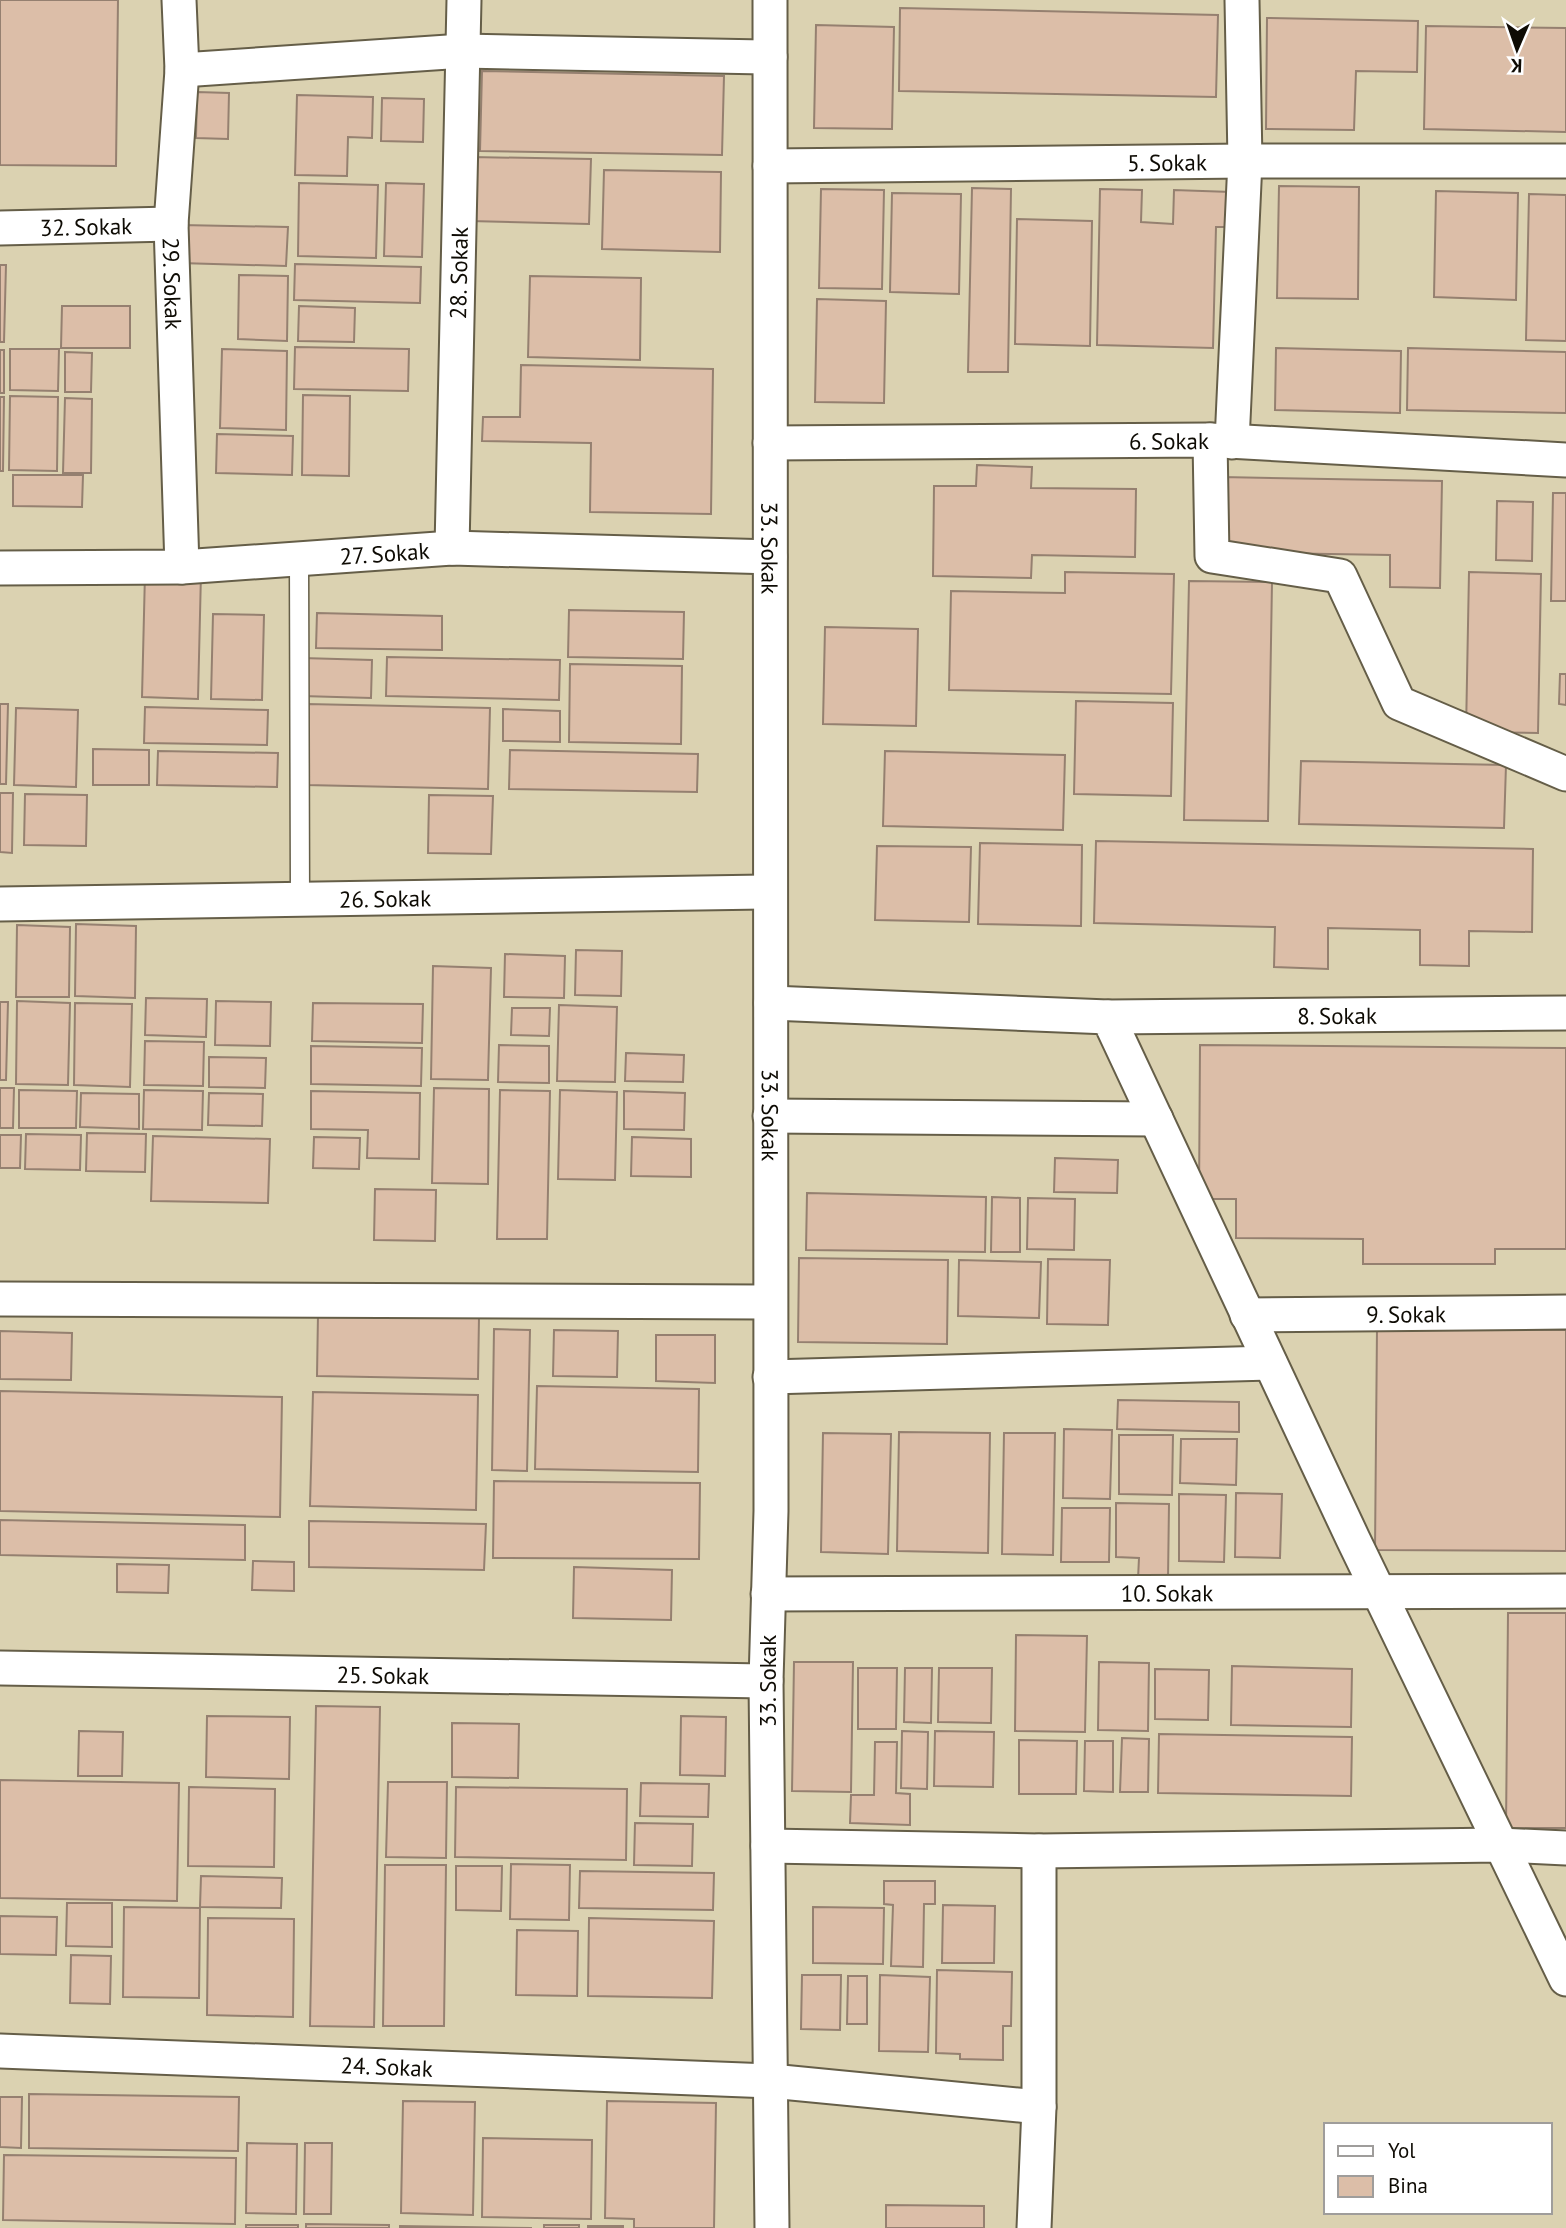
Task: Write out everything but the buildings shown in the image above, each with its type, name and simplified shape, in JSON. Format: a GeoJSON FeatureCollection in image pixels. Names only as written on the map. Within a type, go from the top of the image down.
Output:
{"type":"FeatureCollection","features":[{"type":"Feature","properties":{"kind":"street","name":"29. Sokak"},"geometry":{"type":"LineString","coordinates":[[179,0],[182,71],[171,224],[182,567]]}},
{"type":"Feature","properties":{"kind":"street","name":"28. Sokak"},"geometry":{"type":"LineString","coordinates":[[452,548],[464,0]]}},
{"type":"Feature","properties":{"kind":"street","name":"33. Sokak"},"geometry":{"type":"LineString","coordinates":[[770,0],[771,1003],[766,1682],[772,2228]]}},
{"type":"Feature","properties":{"kind":"street"},"geometry":{"type":"LineString","coordinates":[[1242,0],[1245,161],[1212,556],[1340,576],[1399,703],[1566,774]]}},
{"type":"Feature","properties":{"kind":"street"},"geometry":{"type":"LineString","coordinates":[[182,71],[463,51],[770,57]]}},
{"type":"Feature","properties":{"kind":"street","name":"5. Sokak"},"geometry":{"type":"LineString","coordinates":[[770,166],[1566,161]]}},
{"type":"Feature","properties":{"kind":"street","name":"32. Sokak"},"geometry":{"type":"LineString","coordinates":[[0,228],[171,224]]}},
{"type":"Feature","properties":{"kind":"street","name":"6. Sokak"},"geometry":{"type":"LineString","coordinates":[[770,443],[1221,441],[1566,460]]}},
{"type":"Feature","properties":{"kind":"street","name":"27. Sokak"},"geometry":{"type":"LineString","coordinates":[[0,568],[182,567],[452,548],[770,557]]}},
{"type":"Feature","properties":{"kind":"street","name":"26. Sokak"},"geometry":{"type":"LineString","coordinates":[[0,904],[770,892]]}},
{"type":"Feature","properties":{"kind":"street","name":"8. Sokak"},"geometry":{"type":"LineString","coordinates":[[771,1003],[1108,1017],[1566,1013]]}},
{"type":"Feature","properties":{"kind":"street"},"geometry":{"type":"LineString","coordinates":[[1108,1017],[1247,1315],[1566,1979]]}},
{"type":"Feature","properties":{"kind":"street"},"geometry":{"type":"LineString","coordinates":[[770,1116],[1156,1119]]}},
{"type":"Feature","properties":{"kind":"street"},"geometry":{"type":"LineString","coordinates":[[0,1299],[770,1302]]}},
{"type":"Feature","properties":{"kind":"street","name":"9. Sokak"},"geometry":{"type":"LineString","coordinates":[[1247,1315],[1566,1312]]}},
{"type":"Feature","properties":{"kind":"street"},"geometry":{"type":"LineString","coordinates":[[770,1377],[1270,1363]]}},
{"type":"Feature","properties":{"kind":"street","name":"10. Sokak"},"geometry":{"type":"LineString","coordinates":[[768,1594],[1566,1591]]}},
{"type":"Feature","properties":{"kind":"street","name":"25. Sokak"},"geometry":{"type":"LineString","coordinates":[[0,1668],[766,1682]]}},
{"type":"Feature","properties":{"kind":"street"},"geometry":{"type":"LineString","coordinates":[[768,1846],[1039,1851],[1500,1845],[1566,1848]]}},
{"type":"Feature","properties":{"kind":"street"},"geometry":{"type":"LineString","coordinates":[[1034,2228],[1040,2107],[1039,1851]]}},
{"type":"Feature","properties":{"kind":"street","name":"24. Sokak"},"geometry":{"type":"LineString","coordinates":[[0,2051],[771,2081],[1040,2107]]}},
{"type":"Feature","properties":{"kind":"lane"},"geometry":{"type":"LineString","coordinates":[[299,559],[300,899]]}},
{"type":"Feature","properties":{"kind":"shaded area"},"geometry":{"type":"Polygon","coordinates":[[[0,0],[1566,0],[1566,2228],[0,2228],[0,0]]]}}]}
